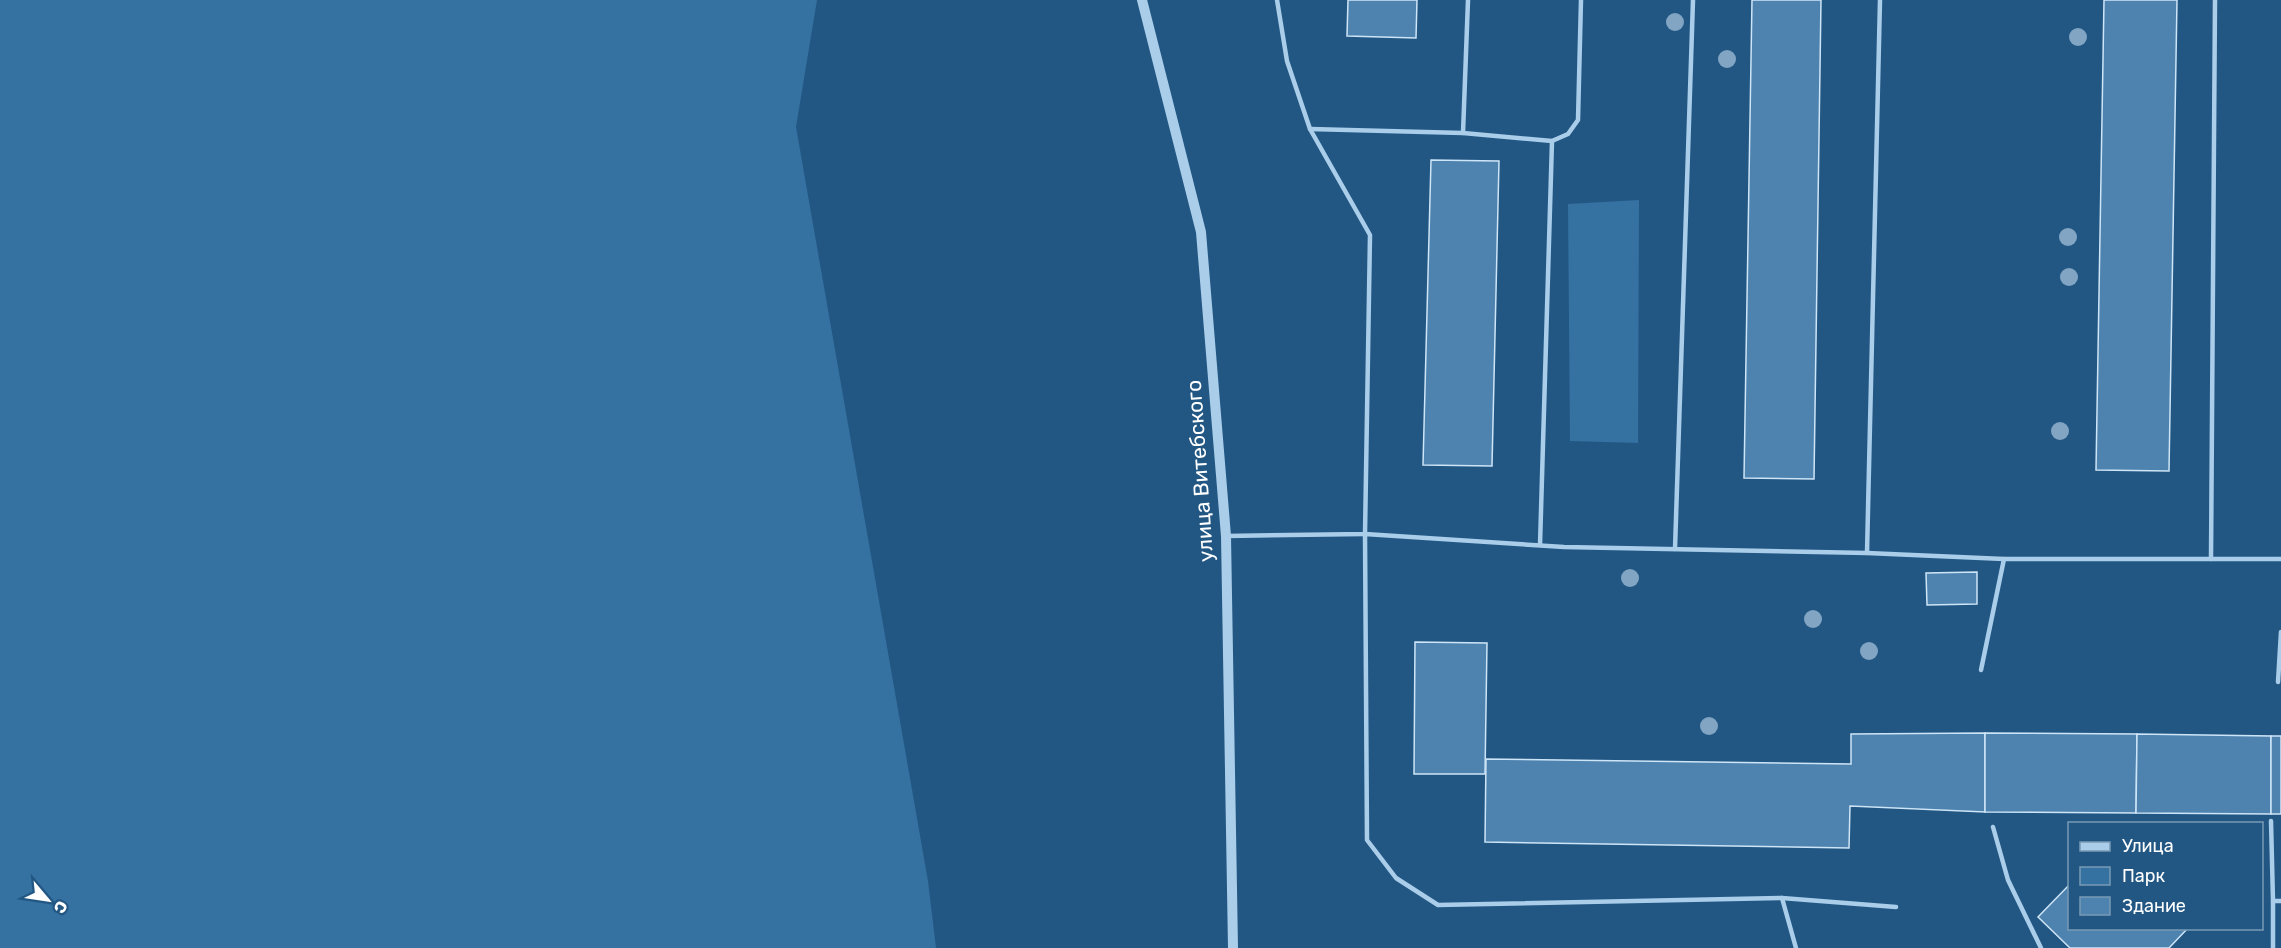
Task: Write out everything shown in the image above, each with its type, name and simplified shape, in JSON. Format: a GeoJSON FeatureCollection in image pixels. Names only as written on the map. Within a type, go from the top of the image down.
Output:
{"type":"FeatureCollection","features":[{"type":"Feature","properties":{"kind":"street","name":"улица Витебского"},"geometry":{"type":"LineString","coordinates":[[1142,0],[1201,232],[1226,536],[1233,948]]}},
{"type":"Feature","properties":{"kind":"lane"},"geometry":{"type":"LineString","coordinates":[[1277,0],[1287,61],[1310,129],[1370,235],[1365,534],[1367,840],[1396,878],[1438,905],[1782,898],[1896,907]]}},
{"type":"Feature","properties":{"kind":"lane"},"geometry":{"type":"LineString","coordinates":[[1463,134],[1468,0]]}},
{"type":"Feature","properties":{"kind":"lane"},"geometry":{"type":"LineString","coordinates":[[1310,129],[1463,134],[1552,141],[1568,134],[1578,120],[1581,0]]}},
{"type":"Feature","properties":{"kind":"lane"},"geometry":{"type":"LineString","coordinates":[[1675,549],[1693,0]]}},
{"type":"Feature","properties":{"kind":"lane"},"geometry":{"type":"LineString","coordinates":[[1867,553],[1880,0]]}},
{"type":"Feature","properties":{"kind":"lane"},"geometry":{"type":"LineString","coordinates":[[2211,559],[2215,0]]}},
{"type":"Feature","properties":{"kind":"lane"},"geometry":{"type":"LineString","coordinates":[[1539,545],[1552,141]]}},
{"type":"Feature","properties":{"kind":"lane"},"geometry":{"type":"LineString","coordinates":[[1226,536],[1365,534],[1539,545],[1867,553],[2004,559],[2281,559]]}},
{"type":"Feature","properties":{"kind":"lane"},"geometry":{"type":"LineString","coordinates":[[1981,670],[2004,559]]}},
{"type":"Feature","properties":{"kind":"lane"},"geometry":{"type":"LineString","coordinates":[[2278,682],[2281,632]]}},
{"type":"Feature","properties":{"kind":"lane"},"geometry":{"type":"LineString","coordinates":[[2271,821],[2273,948]]}},
{"type":"Feature","properties":{"kind":"lane"},"geometry":{"type":"LineString","coordinates":[[1993,827],[2008,880],[2041,948]]}},
{"type":"Feature","properties":{"kind":"lane"},"geometry":{"type":"LineString","coordinates":[[1782,898],[1796,948]]}},
{"type":"Feature","properties":{"kind":"lane"},"geometry":{"type":"LineString","coordinates":[[2273,901],[2281,901]]}},
{"type":"Feature","properties":{"kind":"green space"},"geometry":{"type":"Polygon","coordinates":[[[0,0],[817,0],[796,127],[928,881],[936,948],[0,948],[0,0]]]}},
{"type":"Feature","properties":{"kind":"green space"},"geometry":{"type":"Polygon","coordinates":[[[1639,200],[1638,443],[1570,441],[1568,204],[1639,200]]]}},
{"type":"Feature","properties":{"kind":"building"},"geometry":{"type":"Polygon","coordinates":[[[1348,0],[1417,0],[1416,38],[1347,36],[1348,0]]]}},
{"type":"Feature","properties":{"kind":"building"},"geometry":{"type":"Polygon","coordinates":[[[1752,0],[1821,0],[1814,479],[1744,478],[1752,0]]]}},
{"type":"Feature","properties":{"kind":"building"},"geometry":{"type":"Polygon","coordinates":[[[2104,0],[2177,0],[2169,471],[2096,470],[2104,0]]]}},
{"type":"Feature","properties":{"kind":"building"},"geometry":{"type":"Polygon","coordinates":[[[1431,160],[1499,161],[1492,466],[1423,465],[1431,160]]]}},
{"type":"Feature","properties":{"kind":"building"},"geometry":{"type":"Polygon","coordinates":[[[1977,572],[1977,604],[1927,605],[1926,573],[1977,572]]]}},
{"type":"Feature","properties":{"kind":"building"},"geometry":{"type":"Polygon","coordinates":[[[1415,642],[1487,643],[1485,774],[1414,774],[1415,642]]]}},
{"type":"Feature","properties":{"kind":"building"},"geometry":{"type":"Polygon","coordinates":[[[1985,733],[1985,812],[1850,806],[1849,848],[1485,842],[1486,759],[1851,764],[1851,734],[1985,733]]]}},
{"type":"Feature","properties":{"kind":"building"},"geometry":{"type":"Polygon","coordinates":[[[1985,733],[2137,734],[2136,813],[1985,812],[1985,733]]]}},
{"type":"Feature","properties":{"kind":"building"},"geometry":{"type":"Polygon","coordinates":[[[2137,734],[2271,736],[2271,814],[2136,813],[2137,734]]]}},
{"type":"Feature","properties":{"kind":"building"},"geometry":{"type":"Polygon","coordinates":[[[2271,736],[2281,736],[2281,814],[2271,814],[2271,736]]]}},
{"type":"Feature","properties":{"kind":"building"},"geometry":{"type":"Polygon","coordinates":[[[2068,886],[2068,930],[2186,930],[2169,948],[2070,948],[2038,917],[2068,886]]]}}]}
